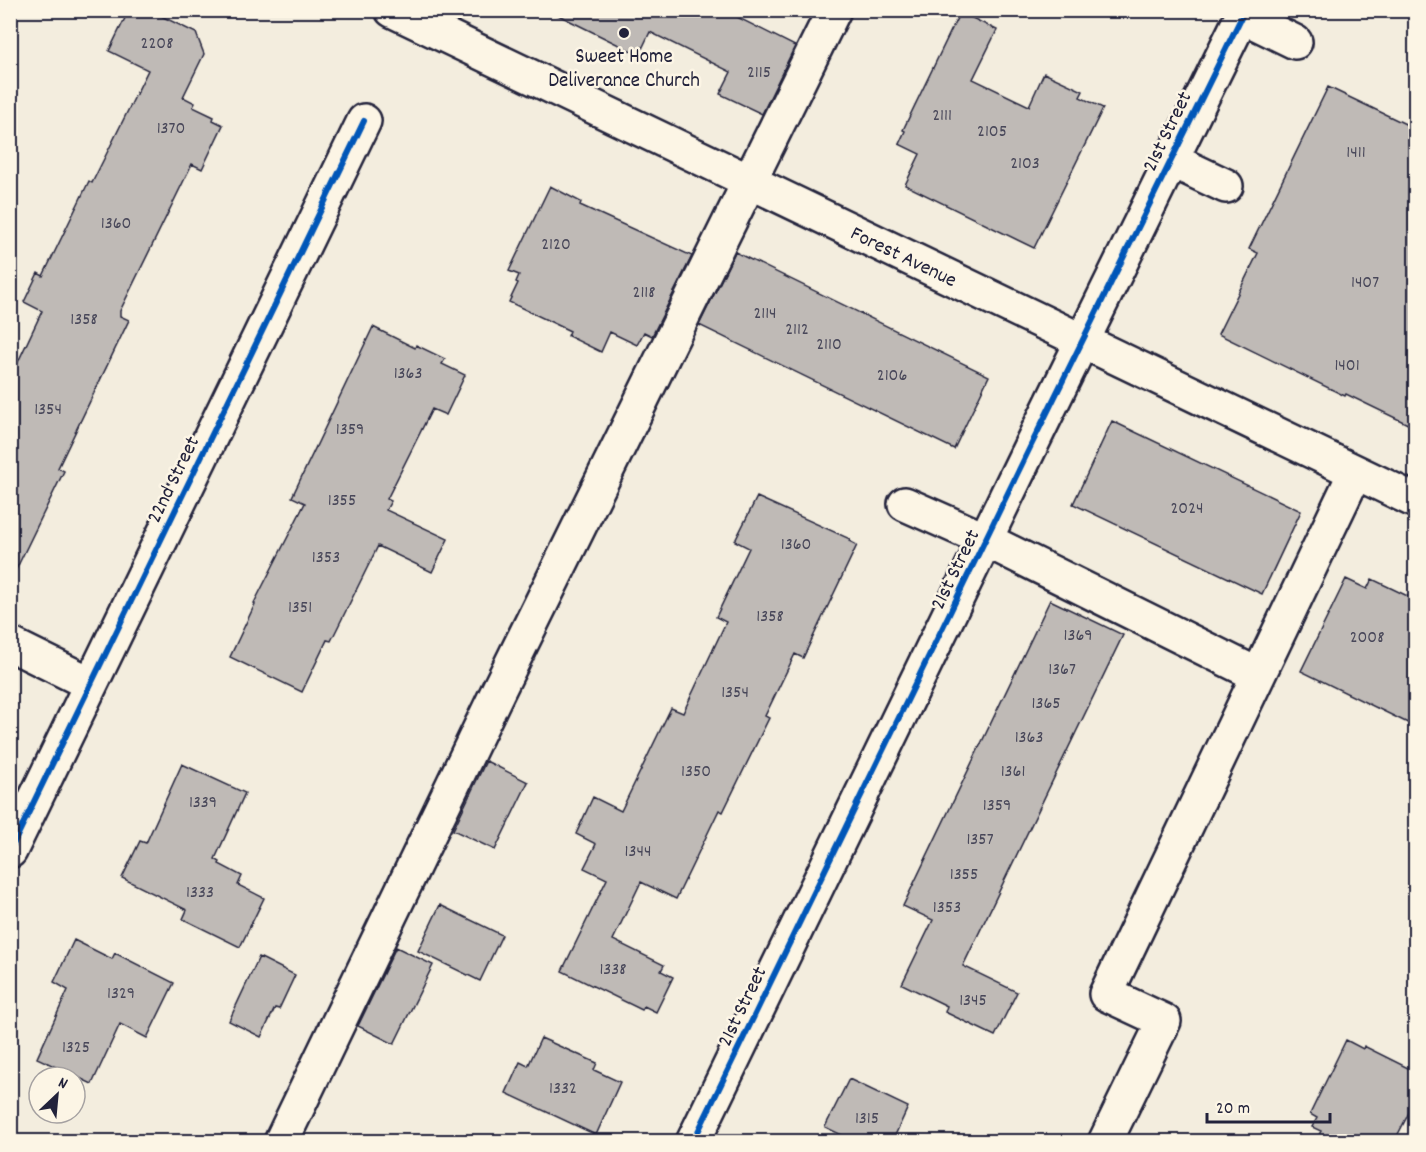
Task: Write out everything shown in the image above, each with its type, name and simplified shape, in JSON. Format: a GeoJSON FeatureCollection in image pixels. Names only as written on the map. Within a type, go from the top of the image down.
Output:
{"type":"FeatureCollection","features":[{"type":"Feature","properties":{"kind":"street","name":"Forest Avenue"},"geometry":{"type":"LineString","coordinates":[[392,10],[425,18],[748,183],[1416,501]]}},
{"type":"Feature","properties":{"kind":"street"},"geometry":{"type":"LineString","coordinates":[[281,1142],[498,691],[834,10]]}},
{"type":"Feature","properties":{"kind":"street"},"geometry":{"type":"LineString","coordinates":[[1243,13],[1295,42]]}},
{"type":"Feature","properties":{"kind":"street","name":"21st Street"},"geometry":{"type":"LineString","coordinates":[[693,1142],[1081,340],[1243,13]]}},
{"type":"Feature","properties":{"kind":"street","name":"22nd Street"},"geometry":{"type":"LineString","coordinates":[[10,851],[364,122]]}},
{"type":"Feature","properties":{"kind":"street"},"geometry":{"type":"LineString","coordinates":[[1171,160],[1226,186]]}},
{"type":"Feature","properties":{"kind":"street"},"geometry":{"type":"LineString","coordinates":[[1105,1142],[1164,1021],[1106,994],[1355,473]]}},
{"type":"Feature","properties":{"kind":"street"},"geometry":{"type":"LineString","coordinates":[[905,504],[986,540],[1258,675]]}},
{"type":"Feature","properties":{"kind":"street"},"geometry":{"type":"LineString","coordinates":[[10,644],[92,684]]}},
{"type":"Feature","properties":{"kind":"building"},"geometry":{"type":"Polygon","coordinates":[[[129,10],[149,10],[196,33],[204,54],[183,97],[195,103],[193,107],[214,117],[213,120],[223,125],[202,169],[192,164],[120,311],[120,316],[129,320],[58,468],[64,471],[10,582],[10,379],[42,311],[24,302],[38,273],[43,276],[89,181],[92,183],[148,70],[109,51],[129,10]]]}},
{"type":"Feature","properties":{"kind":"building"},"geometry":{"type":"Polygon","coordinates":[[[548,10],[723,10],[795,46],[762,114],[720,94],[731,72],[650,32],[639,55],[548,10]]]}},
{"type":"Feature","properties":{"kind":"building"},"geometry":{"type":"Polygon","coordinates":[[[960,12],[997,30],[973,79],[1029,106],[1044,73],[1083,91],[1080,97],[1103,108],[1034,248],[905,185],[920,154],[899,144],[905,131],[903,130],[960,12]]]}},
{"type":"Feature","properties":{"kind":"building"},"geometry":{"type":"Polygon","coordinates":[[[1328,87],[1416,129],[1416,428],[1218,334],[1258,253],[1249,249],[1328,87]]]}},
{"type":"Feature","properties":{"kind":"building"},"geometry":{"type":"Polygon","coordinates":[[[550,186],[581,202],[580,205],[692,256],[652,336],[644,332],[637,345],[610,332],[601,352],[568,336],[570,331],[509,302],[518,283],[516,282],[519,275],[509,271],[550,186]]]}},
{"type":"Feature","properties":{"kind":"building"},"geometry":{"type":"Polygon","coordinates":[[[735,252],[989,376],[954,449],[699,325],[735,252]]]}},
{"type":"Feature","properties":{"kind":"building"},"geometry":{"type":"Polygon","coordinates":[[[373,327],[415,348],[416,345],[445,359],[442,364],[465,375],[446,415],[432,409],[387,499],[391,501],[386,510],[448,539],[432,572],[378,546],[331,641],[327,640],[302,692],[230,657],[254,603],[305,503],[292,497],[373,327]]]}},
{"type":"Feature","properties":{"kind":"building"},"geometry":{"type":"Polygon","coordinates":[[[1112,421],[1301,511],[1262,594],[1073,504],[1112,421]]]}},
{"type":"Feature","properties":{"kind":"building"},"geometry":{"type":"Polygon","coordinates":[[[757,497],[850,539],[849,541],[857,545],[803,658],[795,654],[765,716],[769,718],[723,812],[719,810],[676,899],[641,882],[613,940],[664,965],[661,971],[673,977],[656,1012],[644,1006],[642,1010],[562,971],[607,879],[584,868],[596,844],[576,834],[593,797],[621,811],[671,708],[683,713],[726,622],[716,617],[749,548],[735,541],[757,497]]]}},
{"type":"Feature","properties":{"kind":"building"},"geometry":{"type":"Polygon","coordinates":[[[1346,579],[1367,589],[1372,579],[1416,600],[1416,727],[1301,671],[1346,579]]]}},
{"type":"Feature","properties":{"kind":"building"},"geometry":{"type":"Polygon","coordinates":[[[1050,600],[1123,635],[963,966],[1017,992],[995,1036],[945,1012],[947,1006],[902,984],[933,920],[903,906],[1050,600]]]}},
{"type":"Feature","properties":{"kind":"building"},"geometry":{"type":"Polygon","coordinates":[[[486,761],[528,782],[495,850],[453,830],[486,761]]]}},
{"type":"Feature","properties":{"kind":"building"},"geometry":{"type":"Polygon","coordinates":[[[182,764],[245,793],[215,859],[220,862],[219,864],[242,876],[238,885],[264,898],[240,947],[183,919],[187,910],[122,878],[140,841],[146,843],[182,764]]]}},
{"type":"Feature","properties":{"kind":"building"},"geometry":{"type":"Polygon","coordinates":[[[440,905],[502,935],[480,981],[418,951],[440,905]]]}},
{"type":"Feature","properties":{"kind":"building"},"geometry":{"type":"Polygon","coordinates":[[[74,940],[112,959],[115,953],[174,983],[147,1038],[120,1024],[92,1084],[87,1082],[87,1065],[52,1065],[37,1058],[68,990],[54,982],[74,940]]]}},
{"type":"Feature","properties":{"kind":"building"},"geometry":{"type":"Polygon","coordinates":[[[396,947],[433,965],[394,1044],[358,1026],[396,947]]]}},
{"type":"Feature","properties":{"kind":"building"},"geometry":{"type":"Polygon","coordinates":[[[259,957],[295,975],[279,1009],[275,1008],[261,1037],[229,1021],[259,957]]]}},
{"type":"Feature","properties":{"kind":"building"},"geometry":{"type":"Polygon","coordinates":[[[541,1038],[597,1063],[594,1070],[620,1082],[596,1135],[506,1093],[520,1062],[528,1066],[541,1038]]]}},
{"type":"Feature","properties":{"kind":"building"},"geometry":{"type":"Polygon","coordinates":[[[1346,1040],[1363,1049],[1364,1046],[1416,1072],[1416,1099],[1394,1142],[1315,1142],[1321,1131],[1312,1127],[1317,1118],[1310,1114],[1346,1040]]]}},
{"type":"Feature","properties":{"kind":"building"},"geometry":{"type":"Polygon","coordinates":[[[849,1079],[908,1107],[892,1142],[856,1142],[825,1127],[849,1079]]]}},
{"type":"Feature","properties":{"kind":"cycle path"},"geometry":{"type":"LineString","coordinates":[[693,1142],[1245,10]]}},
{"type":"Feature","properties":{"kind":"cycle path"},"geometry":{"type":"LineString","coordinates":[[10,851],[364,121]]}},
{"type":"Feature","properties":{"kind":"place","name":"Sweet Home Deliverance Church"},"geometry":{"type":"Point","coordinates":[624,33]}}]}
